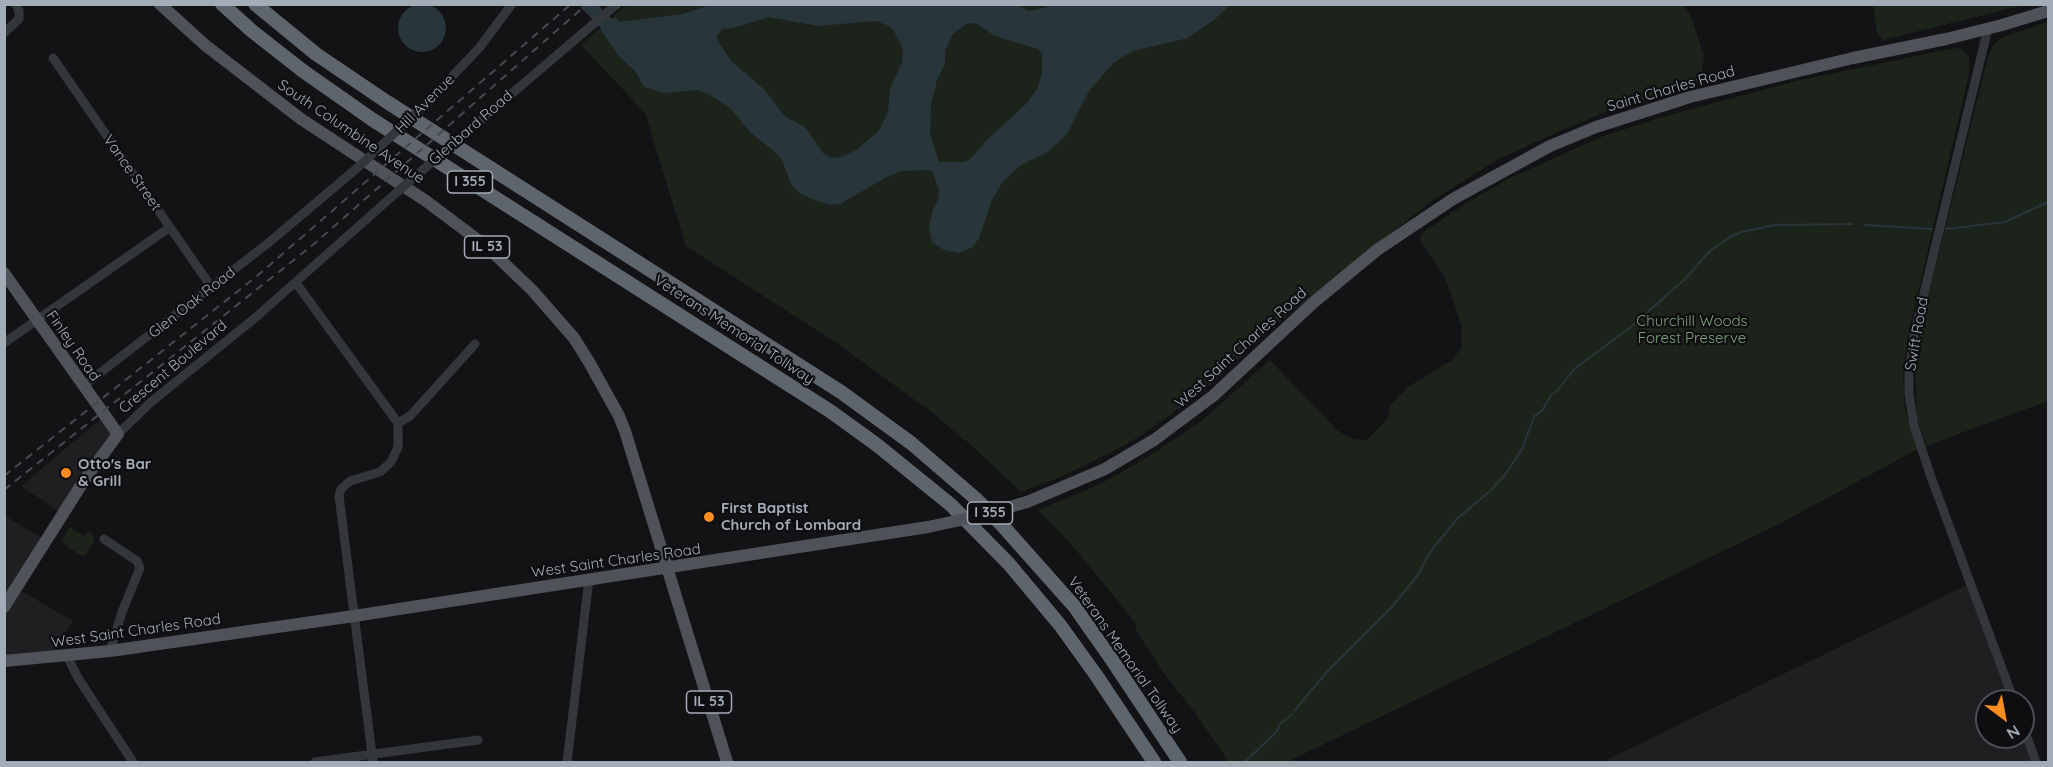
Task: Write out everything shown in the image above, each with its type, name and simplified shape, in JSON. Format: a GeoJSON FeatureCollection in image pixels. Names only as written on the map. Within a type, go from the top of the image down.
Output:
{"type":"FeatureCollection","features":[{"type":"Feature","properties":{"kind":"highway","name":"Veterans Memorial Tollway"},"geometry":{"type":"LineString","coordinates":[[222,4],[303,71],[373,120],[830,411],[877,445],[951,505],[1009,564],[1060,625],[1154,762]]}},
{"type":"Feature","properties":{"kind":"highway","name":"Veterans Memorial Tollway"},"geometry":{"type":"LineString","coordinates":[[255,4],[316,54],[378,96],[841,392],[911,442],[1002,525],[1074,606],[1180,762]]}},
{"type":"Feature","properties":{"kind":"main road","name":"South Columbine Avenue"},"geometry":{"type":"LineString","coordinates":[[160,4],[205,45],[301,119],[455,222],[500,258],[550,309],[589,362],[619,416],[632,449],[668,568]]}},
{"type":"Feature","properties":{"kind":"main road","name":"Saint Charles Road"},"geometry":{"type":"LineString","coordinates":[[1338,282],[1401,233],[1460,194],[1539,152],[1596,127],[1707,92],[1988,28],[2049,11]]}},
{"type":"Feature","properties":{"kind":"main road","name":"Finley Road"},"geometry":{"type":"LineString","coordinates":[[4,273],[118,434]]}},
{"type":"Feature","properties":{"kind":"main road","name":"West Saint Charles Road"},"geometry":{"type":"LineString","coordinates":[[4,661],[110,651],[668,568],[928,527],[1027,502],[1076,483],[1154,441],[1218,392],[1338,282]]}},
{"type":"Feature","properties":{"kind":"main road","name":"Crescent Boulevard"},"geometry":{"type":"LineString","coordinates":[[4,607],[85,478],[118,434]]}},
{"type":"Feature","properties":{"kind":"main road","name":"IL 53"},"geometry":{"type":"LineString","coordinates":[[668,568],[727,762]]}},
{"type":"Feature","properties":{"kind":"street"},"geometry":{"type":"LineString","coordinates":[[4,33],[19,19],[16,4]]}},
{"type":"Feature","properties":{"kind":"street","name":"Hill Avenue"},"geometry":{"type":"LineString","coordinates":[[299,216],[356,169],[428,102],[480,47],[512,4]]}},
{"type":"Feature","properties":{"kind":"street","name":"Glenbard Road"},"geometry":{"type":"LineString","coordinates":[[296,283],[395,194],[617,4]]}},
{"type":"Feature","properties":{"kind":"street","name":"Swift Road"},"geometry":{"type":"LineString","coordinates":[[1988,28],[1914,334],[1909,394],[1914,426],[1928,469],[2010,689]]}},
{"type":"Feature","properties":{"kind":"street","name":"Vance Street"},"geometry":{"type":"LineString","coordinates":[[53,58],[212,288]]}},
{"type":"Feature","properties":{"kind":"street","name":"Glen Oak Road"},"geometry":{"type":"LineString","coordinates":[[83,386],[212,288],[299,216]]}},
{"type":"Feature","properties":{"kind":"street"},"geometry":{"type":"LineString","coordinates":[[4,343],[170,227]]}},
{"type":"Feature","properties":{"kind":"street"},"geometry":{"type":"LineString","coordinates":[[296,283],[398,423],[398,447],[391,462],[380,472],[350,481],[341,489],[339,496],[372,759]]}},
{"type":"Feature","properties":{"kind":"street","name":"Crescent Boulevard"},"geometry":{"type":"LineString","coordinates":[[118,434],[151,402],[296,283]]}},
{"type":"Feature","properties":{"kind":"street"},"geometry":{"type":"LineString","coordinates":[[398,423],[410,416],[475,344]]}},
{"type":"Feature","properties":{"kind":"street"},"geometry":{"type":"LineString","coordinates":[[104,539],[137,561],[140,568],[122,612],[110,651]]}},
{"type":"Feature","properties":{"kind":"street"},"geometry":{"type":"LineString","coordinates":[[567,762],[589,579]]}},
{"type":"Feature","properties":{"kind":"street"},"geometry":{"type":"LineString","coordinates":[[67,656],[78,678],[133,762]]}},
{"type":"Feature","properties":{"kind":"street"},"geometry":{"type":"LineString","coordinates":[[315,762],[372,759],[478,740]]}},
{"type":"Feature","properties":{"kind":"shaded area"},"geometry":{"type":"Polygon","coordinates":[[[417,4],[427,4],[442,14],[446,28],[445,37],[436,48],[427,52],[417,52],[402,42],[398,33],[398,23],[408,8],[417,4]]]}},
{"type":"Feature","properties":{"kind":"shaded area"},"geometry":{"type":"Polygon","coordinates":[[[1015,4],[1029,11],[1060,4],[1230,5],[1188,38],[1133,51],[1113,63],[1089,91],[1067,134],[1048,152],[1021,165],[1003,181],[992,200],[979,238],[973,247],[959,253],[944,250],[932,242],[929,227],[939,190],[930,170],[901,171],[840,204],[830,205],[815,200],[801,194],[792,186],[782,160],[751,133],[731,109],[710,95],[697,90],[664,93],[644,87],[636,72],[619,56],[600,29],[615,17],[619,22],[683,14],[710,5],[1015,4]],[[769,17],[722,29],[717,36],[718,41],[731,61],[765,90],[784,116],[805,127],[823,153],[839,158],[856,150],[878,132],[888,112],[890,89],[902,62],[903,49],[895,33],[889,26],[876,21],[818,26],[769,17]],[[972,23],[966,24],[953,34],[945,51],[945,63],[937,80],[931,105],[930,134],[939,162],[964,162],[970,159],[1026,104],[1037,89],[1042,74],[1042,54],[1038,49],[995,36],[972,23]]]}},
{"type":"Feature","properties":{"kind":"shaded area"},"geometry":{"type":"Polygon","coordinates":[[[102,418],[115,434],[61,513],[21,486],[102,418]]]}},
{"type":"Feature","properties":{"kind":"shaded area"},"geometry":{"type":"Polygon","coordinates":[[[5,516],[44,539],[5,603],[5,516]]]}},
{"type":"Feature","properties":{"kind":"shaded area"},"geometry":{"type":"Polygon","coordinates":[[[1967,585],[2005,689],[1975,689],[1975,749],[2027,749],[2032,762],[1609,762],[1608,759],[1967,585]]]}},
{"type":"Feature","properties":{"kind":"shaded area"},"geometry":{"type":"Polygon","coordinates":[[[18,589],[73,621],[53,654],[5,659],[5,613],[18,589]]]}},
{"type":"Feature","properties":{"kind":"green space"},"geometry":{"type":"Polygon","coordinates":[[[627,4],[1684,4],[1692,19],[1704,56],[1701,82],[1608,111],[1562,130],[1497,160],[1433,200],[1279,322],[1201,393],[1140,436],[1114,451],[1058,478],[1021,492],[967,441],[934,414],[838,344],[686,246],[645,113],[581,45],[627,4]]]}},
{"type":"Feature","properties":{"kind":"green space"},"geometry":{"type":"Polygon","coordinates":[[[1873,4],[2024,5],[1883,40],[1877,33],[1873,4]]]}},
{"type":"Feature","properties":{"kind":"green space"},"geometry":{"type":"Polygon","coordinates":[[[2048,22],[2048,401],[1926,446],[1917,417],[1915,360],[1922,320],[1988,57],[1994,44],[2003,37],[2048,22]]]}},
{"type":"Feature","properties":{"kind":"green space","name":"Churchill Woods Forest Preserve"},"geometry":{"type":"Polygon","coordinates":[[[1955,48],[1962,49],[1969,57],[1969,74],[1908,335],[1903,376],[1905,409],[1918,449],[1777,525],[1287,762],[1229,762],[1163,672],[1127,612],[1071,544],[1038,510],[1096,486],[1138,463],[1199,423],[1270,360],[1337,430],[1352,439],[1367,440],[1388,418],[1390,405],[1408,387],[1452,360],[1462,347],[1461,325],[1443,274],[1420,241],[1422,233],[1465,204],[1508,179],[1601,137],[1662,117],[1796,81],[1955,48]]]}},
{"type":"Feature","properties":{"kind":"green space"},"geometry":{"type":"Polygon","coordinates":[[[70,527],[84,536],[88,531],[95,539],[86,555],[81,556],[65,545],[62,539],[70,527]]]}},
{"type":"Feature","properties":{"kind":"waterway"},"geometry":{"type":"LineString","coordinates":[[587,4],[607,24],[622,34]]}},
{"type":"Feature","properties":{"kind":"waterway"},"geometry":{"type":"LineString","coordinates":[[1946,229],[2005,222],[2048,202]]}},
{"type":"Feature","properties":{"kind":"waterway"},"geometry":{"type":"LineString","coordinates":[[1295,710],[1326,673],[1391,608],[1418,575],[1430,552],[1457,519],[1505,475],[1522,449],[1534,417],[1574,369],[1631,327],[1685,279],[1710,251],[1730,237],[1741,232],[1775,225],[1852,224]]}},
{"type":"Feature","properties":{"kind":"waterway"},"geometry":{"type":"LineString","coordinates":[[1865,225],[1932,229]]}},
{"type":"Feature","properties":{"kind":"waterway"},"geometry":{"type":"LineString","coordinates":[[1245,762],[1292,714]]}},
{"type":"Feature","properties":{"kind":"railway"},"geometry":{"type":"LineString","coordinates":[[4,476],[257,276],[571,4]]}},
{"type":"Feature","properties":{"kind":"railway"},"geometry":{"type":"LineString","coordinates":[[4,490],[314,244],[587,4]]}},
{"type":"Feature","properties":{"kind":"place","name":"Otto's Bar & Grill"},"geometry":{"type":"Point","coordinates":[66,473]}},
{"type":"Feature","properties":{"kind":"place","name":"First Baptist Church of Lombard"},"geometry":{"type":"Point","coordinates":[709,517]}}]}
